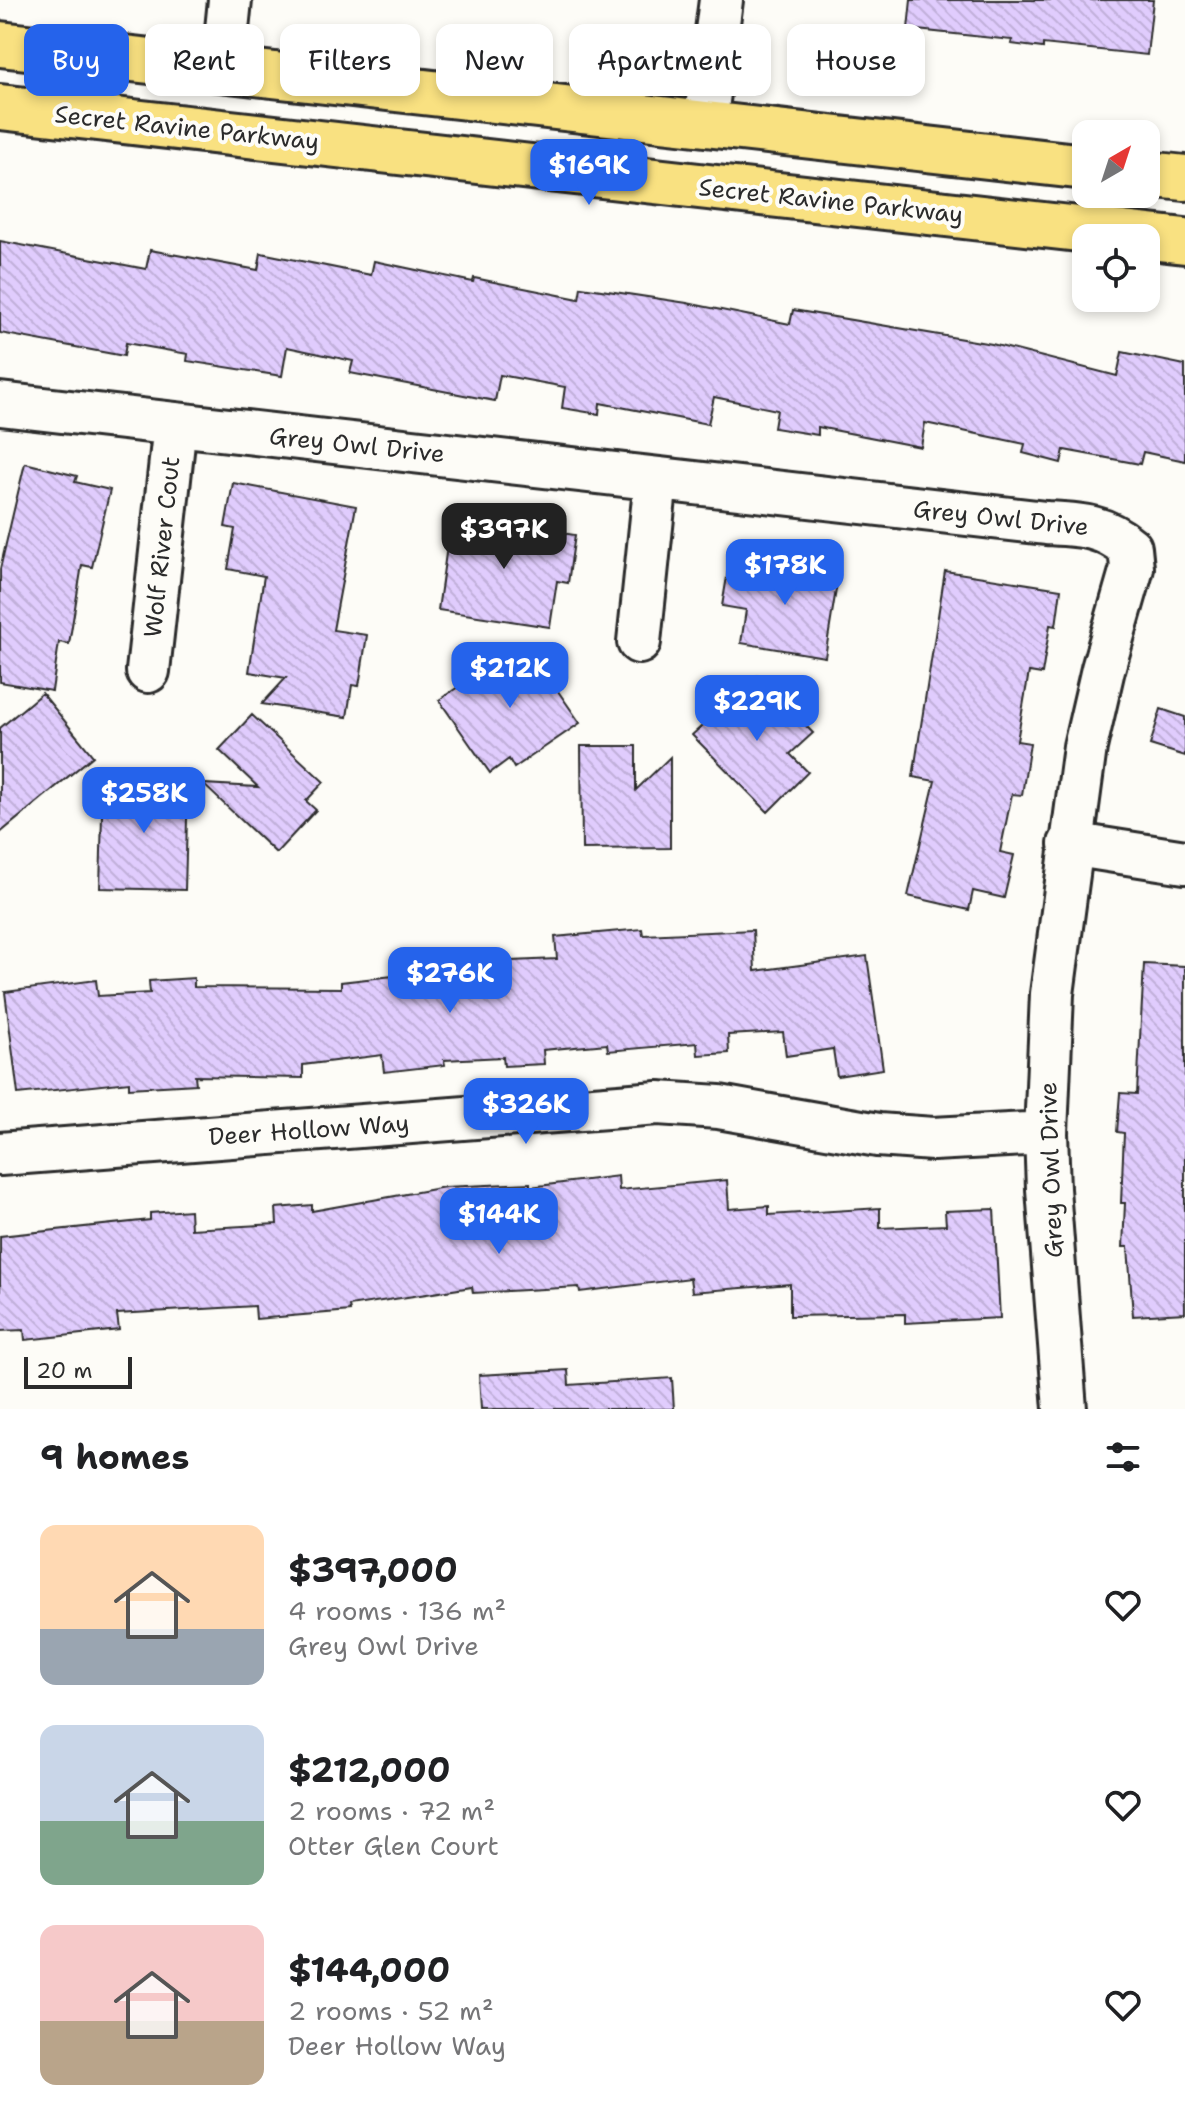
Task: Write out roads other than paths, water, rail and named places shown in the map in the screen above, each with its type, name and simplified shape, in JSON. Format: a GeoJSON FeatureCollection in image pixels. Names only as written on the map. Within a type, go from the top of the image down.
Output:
{"type":"FeatureCollection","features":[{"type":"Feature","properties":{"kind":"main road"},"geometry":{"type":"LineString","coordinates":[[0,44],[145,60]]}},
{"type":"Feature","properties":{"kind":"main road"},"geometry":{"type":"LineString","coordinates":[[264,74],[1072,165]]}},
{"type":"Feature","properties":{"kind":"main road","name":"Secret Ravine Parkway"},"geometry":{"type":"LineString","coordinates":[[0,107],[1185,241]]}},
{"type":"Feature","properties":{"kind":"main road"},"geometry":{"type":"LineString","coordinates":[[1160,175],[1185,178]]}},
{"type":"Feature","properties":{"kind":"street"},"geometry":{"type":"LineString","coordinates":[[228,24],[230,0]]}},
{"type":"Feature","properties":{"kind":"street"},"geometry":{"type":"LineString","coordinates":[[705,124],[721,0]]}},
{"type":"Feature","properties":{"kind":"street","name":"Grey Owl Drive"},"geometry":{"type":"LineString","coordinates":[[0,404],[1046,523],[1091,525],[1113,533],[1130,548],[1132,568],[1099,685],[1070,844],[1052,994],[1046,1133],[1065,1409]]}},
{"type":"Feature","properties":{"kind":"street","name":"Wolf River Cout"},"geometry":{"type":"LineString","coordinates":[[148,671],[175,424]]}},
{"type":"Feature","properties":{"kind":"street"},"geometry":{"type":"LineString","coordinates":[[639,642],[656,479]]}},
{"type":"Feature","properties":{"kind":"street"},"geometry":{"type":"LineString","coordinates":[[1070,844],[1185,862]]}},
{"type":"Feature","properties":{"kind":"street","name":"Deer Hollow Way"},"geometry":{"type":"LineString","coordinates":[[0,1154],[658,1103],[719,1107],[878,1135],[933,1139],[1046,1133]]}}]}
